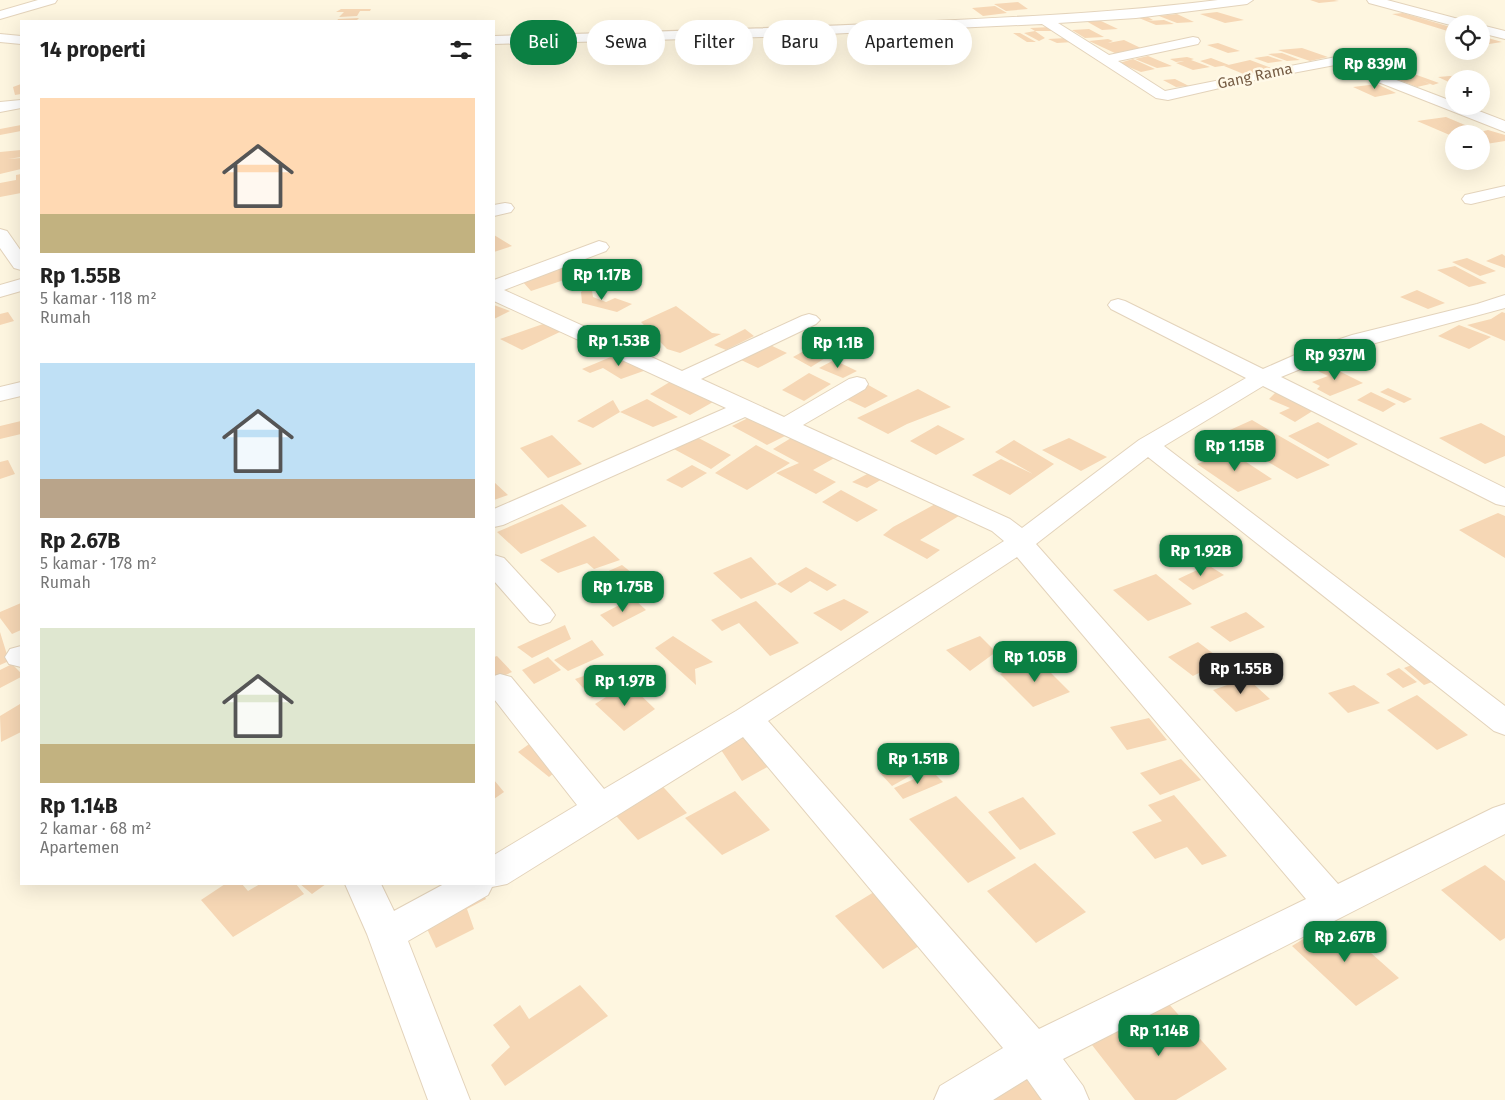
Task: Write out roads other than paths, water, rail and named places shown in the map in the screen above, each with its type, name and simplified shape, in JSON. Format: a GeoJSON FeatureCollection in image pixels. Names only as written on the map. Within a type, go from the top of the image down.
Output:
{"type":"FeatureCollection","features":[{"type":"Feature","properties":{"kind":"street"},"geometry":{"type":"LineString","coordinates":[[0,15],[51,0]]}},
{"type":"Feature","properties":{"kind":"street"},"geometry":{"type":"LineString","coordinates":[[495,40],[817,31],[1045,20],[1136,14],[1247,0]]}},
{"type":"Feature","properties":{"kind":"street"},"geometry":{"type":"LineString","coordinates":[[1373,0],[1445,19]]}},
{"type":"Feature","properties":{"kind":"street","name":"Gang Rama"},"geometry":{"type":"LineString","coordinates":[[1045,20],[1157,93],[1168,96],[1250,77],[1336,61],[1505,127]]}},
{"type":"Feature","properties":{"kind":"street"},"geometry":{"type":"LineString","coordinates":[[1490,31],[1505,35]]}},
{"type":"Feature","properties":{"kind":"street"},"geometry":{"type":"LineString","coordinates":[[0,38],[20,40]]}},
{"type":"Feature","properties":{"kind":"street"},"geometry":{"type":"LineString","coordinates":[[1105,60],[1193,41]]}},
{"type":"Feature","properties":{"kind":"street"},"geometry":{"type":"LineString","coordinates":[[0,107],[20,104]]}},
{"type":"Feature","properties":{"kind":"street"},"geometry":{"type":"LineString","coordinates":[[1471,199],[1505,191]]}},
{"type":"Feature","properties":{"kind":"street"},"geometry":{"type":"LineString","coordinates":[[20,232],[0,235],[20,263]]}},
{"type":"Feature","properties":{"kind":"street"},"geometry":{"type":"LineString","coordinates":[[495,287],[599,247]]}},
{"type":"Feature","properties":{"kind":"street"},"geometry":{"type":"LineString","coordinates":[[0,290],[20,285]]}},
{"type":"Feature","properties":{"kind":"street"},"geometry":{"type":"LineString","coordinates":[[495,294],[1001,525],[1021,542],[1333,904]]}},
{"type":"Feature","properties":{"kind":"street"},"geometry":{"type":"LineString","coordinates":[[495,872],[747,719],[1021,542],[1148,445],[1263,377],[1312,356],[1360,340],[1483,309],[1505,301]]}},
{"type":"Feature","properties":{"kind":"street"},"geometry":{"type":"LineString","coordinates":[[1118,305],[1505,498]]}},
{"type":"Feature","properties":{"kind":"street"},"geometry":{"type":"LineString","coordinates":[[683,380],[809,320]]}},
{"type":"Feature","properties":{"kind":"street"},"geometry":{"type":"LineString","coordinates":[[785,426],[857,384]]}},
{"type":"Feature","properties":{"kind":"street"},"geometry":{"type":"LineString","coordinates":[[0,394],[20,389]]}},
{"type":"Feature","properties":{"kind":"street"},"geometry":{"type":"LineString","coordinates":[[495,519],[746,408]]}},
{"type":"Feature","properties":{"kind":"street"},"geometry":{"type":"LineString","coordinates":[[1148,445],[1505,723]]}},
{"type":"Feature","properties":{"kind":"street"},"geometry":{"type":"LineString","coordinates":[[495,565],[540,615]]}},
{"type":"Feature","properties":{"kind":"street"},"geometry":{"type":"LineString","coordinates":[[500,685],[600,809]]}},
{"type":"Feature","properties":{"kind":"street"},"geometry":{"type":"LineString","coordinates":[[747,719],[1033,1054],[1068,1100]]}},
{"type":"Feature","properties":{"kind":"street"},"geometry":{"type":"LineString","coordinates":[[956,1100],[1033,1054],[1505,818]]}},
{"type":"Feature","properties":{"kind":"street"},"geometry":{"type":"LineString","coordinates":[[363,885],[386,934],[449,1100]]}},
{"type":"Feature","properties":{"kind":"street"},"geometry":{"type":"LineString","coordinates":[[386,934],[473,885]]}}]}
